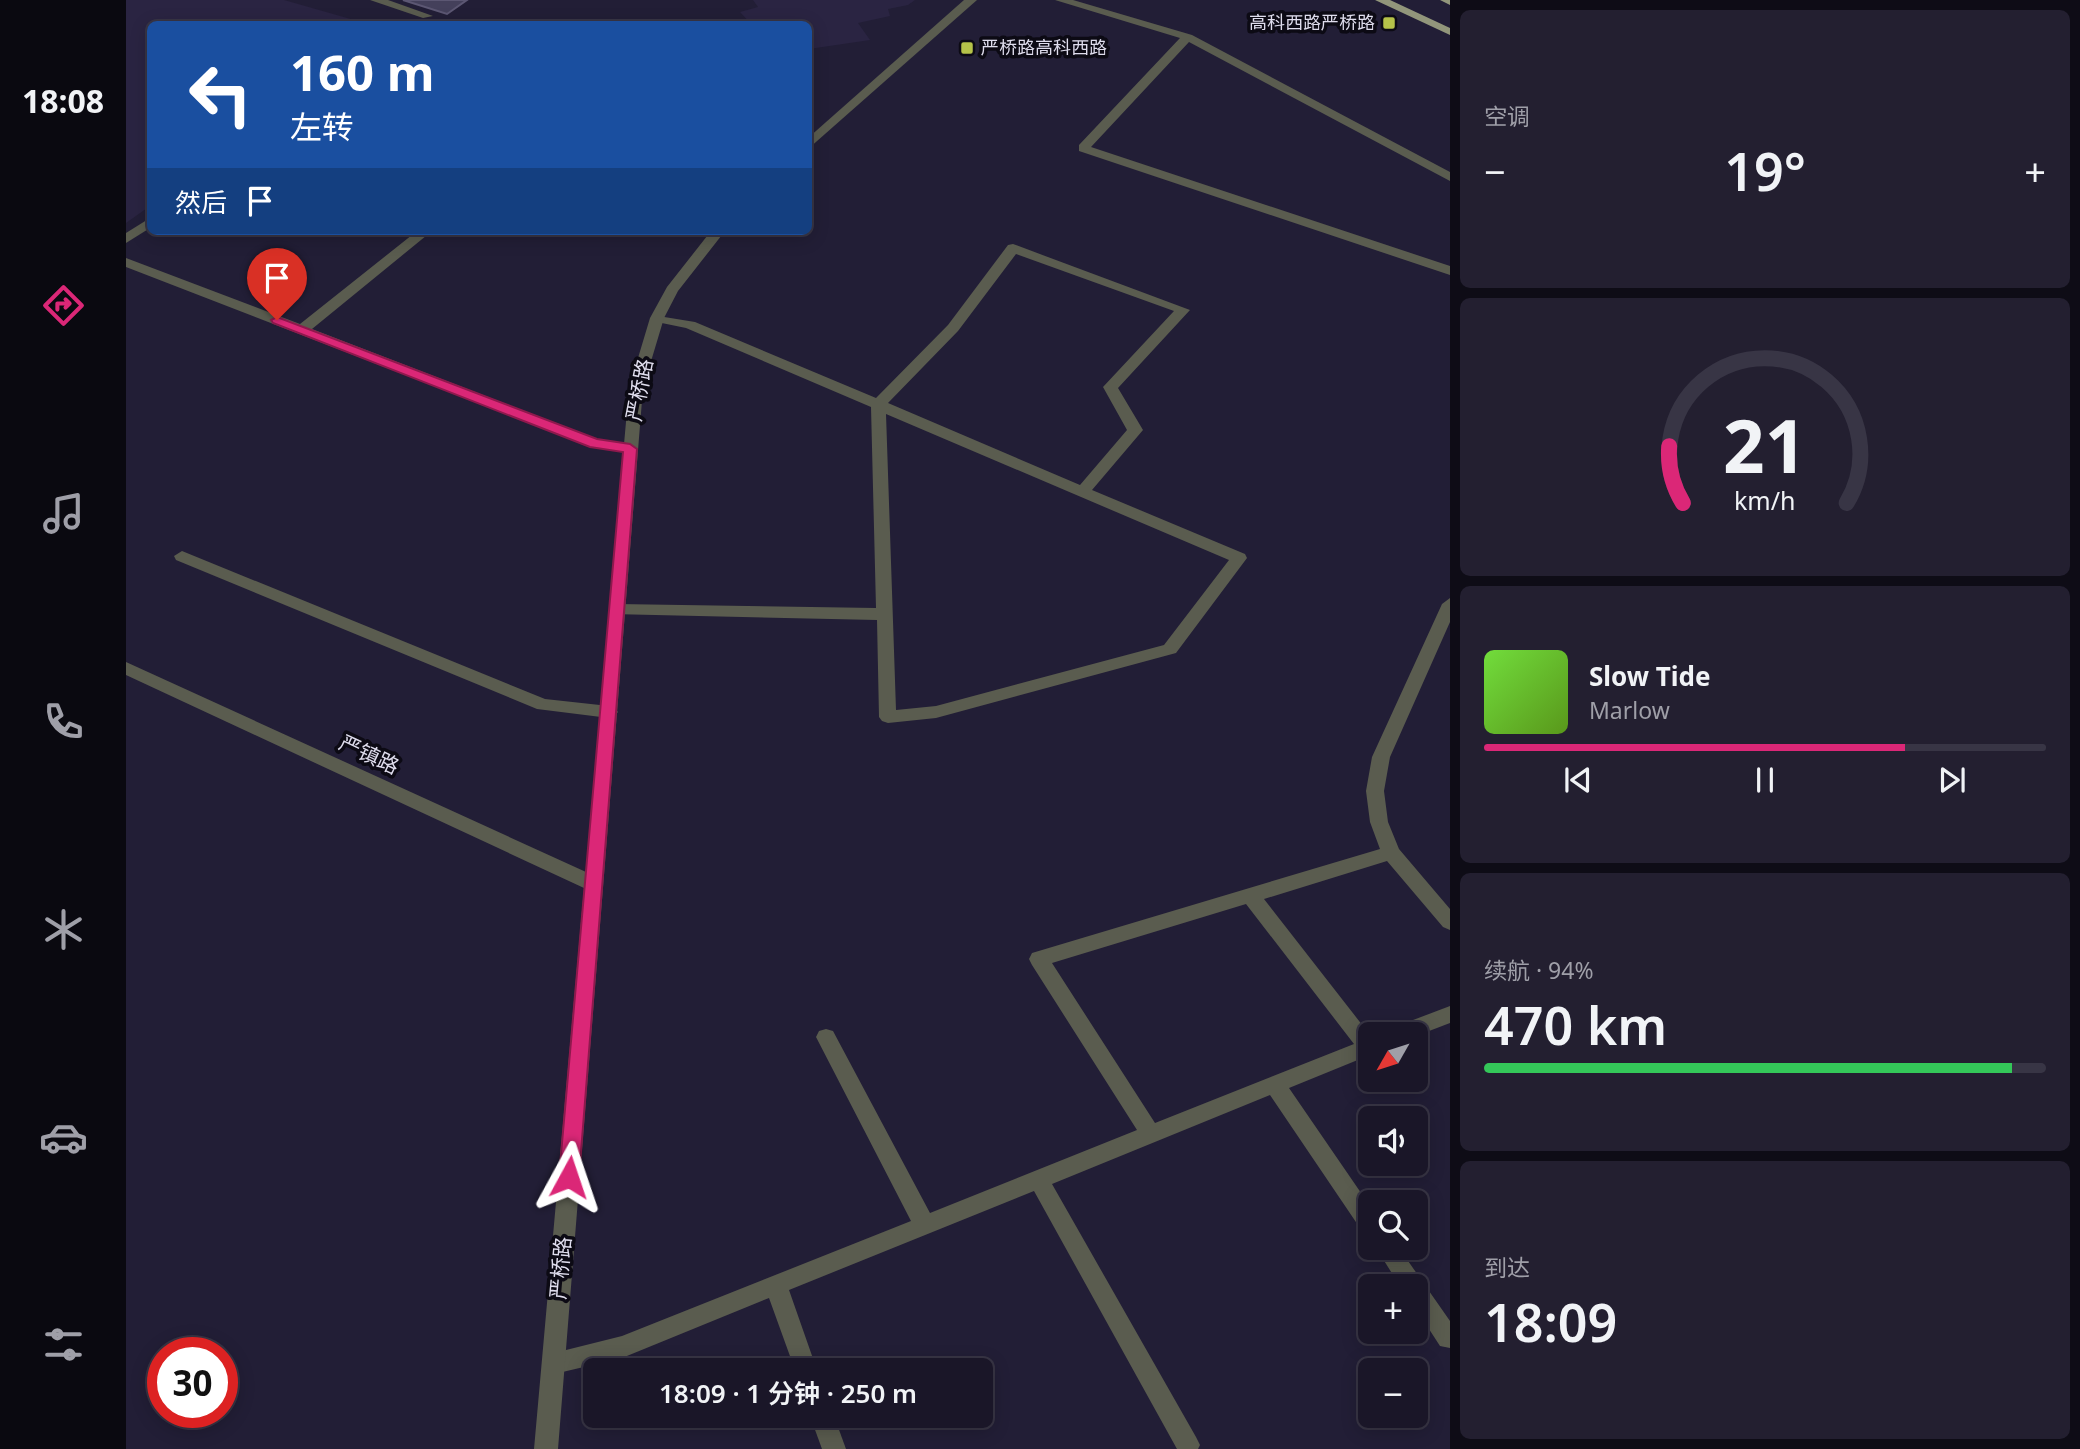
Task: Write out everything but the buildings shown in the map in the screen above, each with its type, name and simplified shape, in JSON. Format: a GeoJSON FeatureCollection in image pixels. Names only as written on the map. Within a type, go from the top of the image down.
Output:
{"type":"FeatureCollection","features":[{"type":"Feature","properties":{"kind":"main road"},"geometry":{"type":"LineString","coordinates":[[1381,0],[1450,32]]}},
{"type":"Feature","properties":{"kind":"street"},"geometry":{"type":"LineString","coordinates":[[376,0],[427,16]]}},
{"type":"Feature","properties":{"kind":"street"},"geometry":{"type":"LineString","coordinates":[[812,141],[971,0]]}},
{"type":"Feature","properties":{"kind":"street"},"geometry":{"type":"LineString","coordinates":[[1061,0],[1188,37],[1450,177]]}},
{"type":"Feature","properties":{"kind":"street"},"geometry":{"type":"LineString","coordinates":[[1188,37],[1083,148],[1450,271]]}},
{"type":"Feature","properties":{"kind":"street"},"geometry":{"type":"LineString","coordinates":[[126,239],[147,224]]}},
{"type":"Feature","properties":{"kind":"street"},"geometry":{"type":"LineString","coordinates":[[302,330],[420,235]]}},
{"type":"Feature","properties":{"kind":"street","name":"严桥路"},"geometry":{"type":"LineString","coordinates":[[546,1449],[636,388],[657,318],[672,290],[715,235]]}},
{"type":"Feature","properties":{"kind":"street"},"geometry":{"type":"LineString","coordinates":[[657,318],[690,325],[878,405],[1082,492],[1239,558],[1170,649],[936,712],[888,717],[878,405],[953,328],[1013,248],[1182,310],[1110,387],[1135,430],[1082,492]]}},
{"type":"Feature","properties":{"kind":"street"},"geometry":{"type":"LineString","coordinates":[[126,262],[594,443],[630,449]]}},
{"type":"Feature","properties":{"kind":"street"},"geometry":{"type":"LineString","coordinates":[[182,556],[543,705],[609,712]]}},
{"type":"Feature","properties":{"kind":"street"},"geometry":{"type":"LineString","coordinates":[[1450,604],[1381,757],[1376,791],[1379,822],[1391,853],[1450,922]]}},
{"type":"Feature","properties":{"kind":"street"},"geometry":{"type":"LineString","coordinates":[[617,610],[885,614]]}},
{"type":"Feature","properties":{"kind":"street","name":"严镇路"},"geometry":{"type":"LineString","coordinates":[[126,668],[593,884]]}},
{"type":"Feature","properties":{"kind":"street"},"geometry":{"type":"LineString","coordinates":[[1151,1135],[1039,959],[1391,853]]}},
{"type":"Feature","properties":{"kind":"street"},"geometry":{"type":"LineString","coordinates":[[1250,895],[1358,1032]]}},
{"type":"Feature","properties":{"kind":"street"},"geometry":{"type":"LineString","coordinates":[[1428,1023],[1450,1014]]}},
{"type":"Feature","properties":{"kind":"street"},"geometry":{"type":"LineString","coordinates":[[826,1037],[925,1226]]}},
{"type":"Feature","properties":{"kind":"street"},"geometry":{"type":"LineString","coordinates":[[554,1363],[622,1347],[1358,1051]]}},
{"type":"Feature","properties":{"kind":"street"},"geometry":{"type":"LineString","coordinates":[[1275,1085],[1358,1206]]}},
{"type":"Feature","properties":{"kind":"street"},"geometry":{"type":"LineString","coordinates":[[1039,1180],[1188,1445]]}},
{"type":"Feature","properties":{"kind":"street"},"geometry":{"type":"LineString","coordinates":[[776,1286],[802,1358]]}},
{"type":"Feature","properties":{"kind":"street"},"geometry":{"type":"LineString","coordinates":[[1428,1309],[1448,1338]]}},
{"type":"Feature","properties":{"kind":"street"},"geometry":{"type":"LineString","coordinates":[[826,1428],[834,1449]]}},
{"type":"Feature","properties":{"kind":"shaded area"},"geometry":{"type":"Polygon","coordinates":[[[126,0],[284,0],[358,21],[147,21],[147,208],[126,223],[126,0]]]}},
{"type":"Feature","properties":{"kind":"shaded area"},"geometry":{"type":"Polygon","coordinates":[[[753,0],[915,0],[908,5],[888,9],[890,16],[858,23],[870,40],[812,49],[812,21],[748,21],[740,12],[758,7],[753,0]]]}},
{"type":"Feature","properties":{"kind":"place","name":"高科西路严桥路"},"geometry":{"type":"Point","coordinates":[1389,23]}},
{"type":"Feature","properties":{"kind":"place","name":"严桥路高科西路"},"geometry":{"type":"Point","coordinates":[967,48]}},
{"type":"Feature","properties":{"kind":"route"},"geometry":{"type":"LineString","coordinates":[[277,320],[594,443],[630,449],[569,1177]]}}]}
